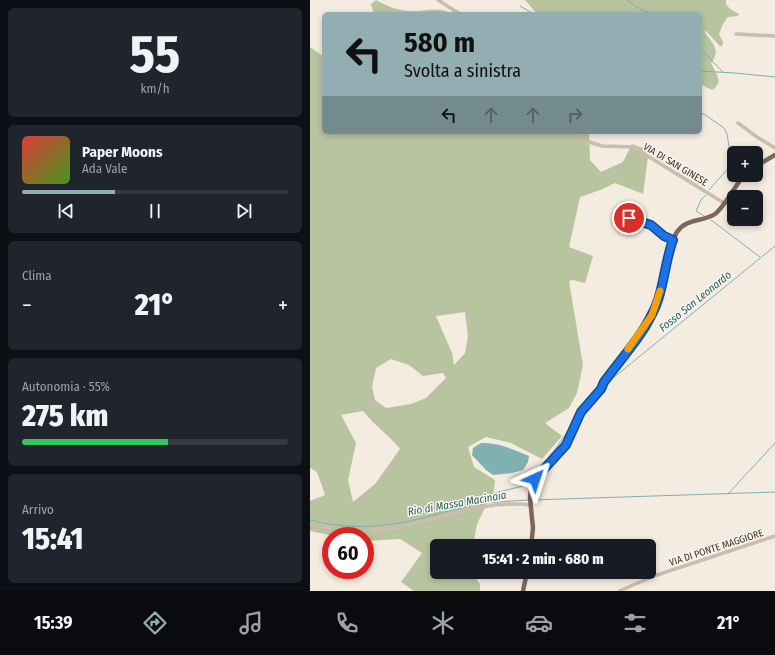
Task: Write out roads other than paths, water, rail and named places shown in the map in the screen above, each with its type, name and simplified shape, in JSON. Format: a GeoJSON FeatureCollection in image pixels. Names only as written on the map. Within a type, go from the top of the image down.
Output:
{"type":"FeatureCollection","features":[{"type":"Feature","properties":{"kind":"main road"},"geometry":{"type":"LineString","coordinates":[[763,162],[775,155]]}},
{"type":"Feature","properties":{"kind":"main road"},"geometry":{"type":"LineString","coordinates":[[532,539],[533,528],[530,490],[535,479],[566,445],[581,412],[601,389],[604,382],[637,338],[652,315],[669,249],[679,229],[690,222],[714,214],[719,210],[739,182]]}},
{"type":"Feature","properties":{"kind":"main road"},"geometry":{"type":"LineString","coordinates":[[523,591],[526,579]]}},
{"type":"Feature","properties":{"kind":"street"},"geometry":{"type":"LineString","coordinates":[[438,0],[457,12]]}},
{"type":"Feature","properties":{"kind":"street"},"geometry":{"type":"LineString","coordinates":[[736,34],[775,36]]}},
{"type":"Feature","properties":{"kind":"street"},"geometry":{"type":"LineString","coordinates":[[738,123],[775,148]]}},
{"type":"Feature","properties":{"kind":"street","name":"VIA DI SAN GINESE"},"geometry":{"type":"LineString","coordinates":[[577,134],[589,142],[602,146],[633,147],[724,203]]}},
{"type":"Feature","properties":{"kind":"street"},"geometry":{"type":"LineString","coordinates":[[629,218],[651,225],[664,236],[673,240]]}},
{"type":"Feature","properties":{"kind":"street"},"geometry":{"type":"LineString","coordinates":[[310,524],[342,530],[397,528],[474,508],[530,502]]}},
{"type":"Feature","properties":{"kind":"street","name":"VIA DI PONTE MAGGIORE"},"geometry":{"type":"LineString","coordinates":[[619,591],[654,576],[775,536]]}},
{"type":"Feature","properties":{"kind":"water"},"geometry":{"type":"Polygon","coordinates":[[[481,443],[500,445],[518,451],[529,456],[528,462],[523,470],[493,475],[486,470],[472,455],[473,448],[481,443]]]}},
{"type":"Feature","properties":{"kind":"waterway"},"geometry":{"type":"LineString","coordinates":[[627,0],[647,12]]}},
{"type":"Feature","properties":{"kind":"waterway"},"geometry":{"type":"LineString","coordinates":[[520,6],[530,12]]}},
{"type":"Feature","properties":{"kind":"waterway"},"geometry":{"type":"LineString","coordinates":[[702,49],[723,72]]}},
{"type":"Feature","properties":{"kind":"waterway"},"geometry":{"type":"LineString","coordinates":[[702,71],[775,77]]}},
{"type":"Feature","properties":{"kind":"waterway"},"geometry":{"type":"LineString","coordinates":[[702,114],[724,128],[727,134],[732,164],[709,190]]}},
{"type":"Feature","properties":{"kind":"waterway"},"geometry":{"type":"LineString","coordinates":[[704,216],[696,211],[701,200],[706,195]]}},
{"type":"Feature","properties":{"kind":"waterway"},"geometry":{"type":"LineString","coordinates":[[711,220],[760,257]]}},
{"type":"Feature","properties":{"kind":"waterway","name":"Fosso San Leonardo"},"geometry":{"type":"LineString","coordinates":[[607,383],[775,246]]}},
{"type":"Feature","properties":{"kind":"waterway","name":"Fosso San Leonardo"},"geometry":{"type":"LineString","coordinates":[[441,512],[451,505],[523,486],[531,479],[556,448],[570,428],[582,404],[598,390]]}},
{"type":"Feature","properties":{"kind":"waterway"},"geometry":{"type":"LineString","coordinates":[[728,494],[775,443]]}},
{"type":"Feature","properties":{"kind":"waterway","name":"Rio di Massa Macinaia"},"geometry":{"type":"LineString","coordinates":[[532,500],[775,492]]}},
{"type":"Feature","properties":{"kind":"waterway","name":"Rio di Massa Macinaia"},"geometry":{"type":"LineString","coordinates":[[310,520],[343,526],[388,525],[474,505],[529,500]]}}]}
